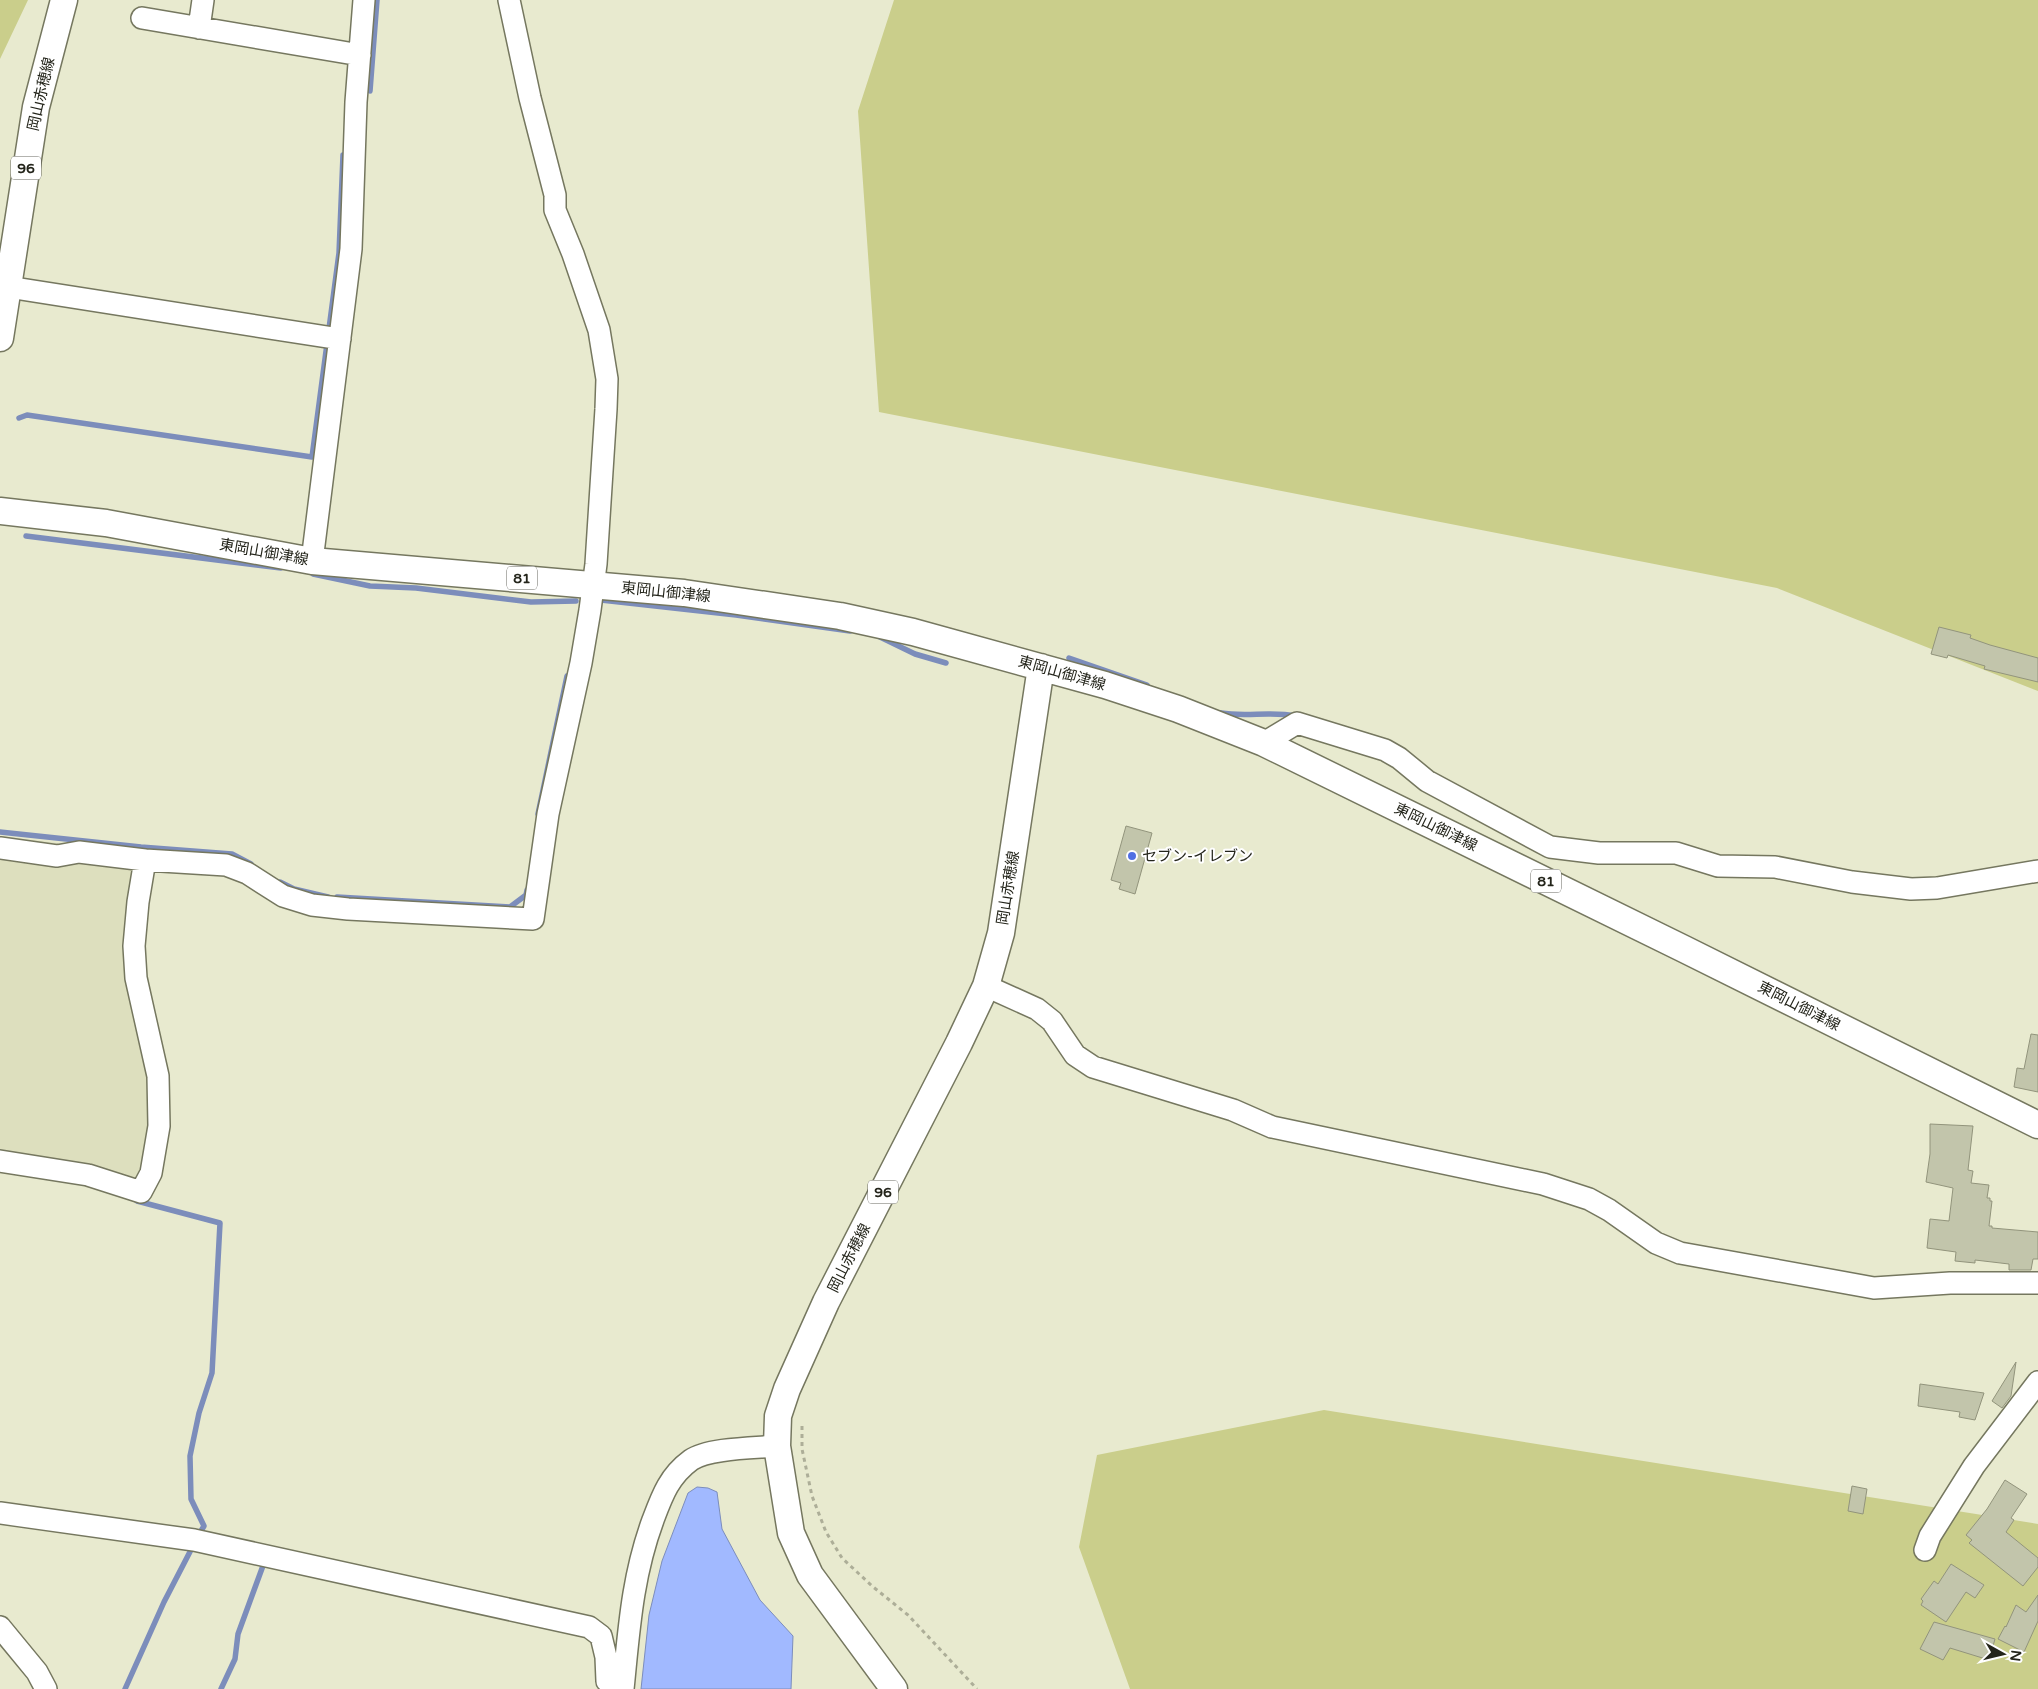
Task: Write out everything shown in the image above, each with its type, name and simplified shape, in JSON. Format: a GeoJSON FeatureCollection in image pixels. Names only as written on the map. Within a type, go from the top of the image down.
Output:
{"type":"FeatureCollection","features":[{"type":"Feature","properties":{"kind":"main road","name":"岡山赤穂線"},"geometry":{"type":"LineString","coordinates":[[0,338],[36,108],[64,0]]}},
{"type":"Feature","properties":{"kind":"main road","name":"東岡山御津線"},"geometry":{"type":"LineString","coordinates":[[0,511],[106,522],[312,561],[684,593],[840,616],[913,632],[1105,685],[1169,706],[1264,743],[1676,944],[2038,1125]]}},
{"type":"Feature","properties":{"kind":"main road","name":"岡山赤穂線"},"geometry":{"type":"LineString","coordinates":[[894,1689],[810,1575],[791,1533],[777,1446],[778,1416],[787,1389],[826,1302],[959,1043],[986,986],[1001,933],[1040,667]]}},
{"type":"Feature","properties":{"kind":"street"},"geometry":{"type":"LineString","coordinates":[[199,28],[203,0]]}},
{"type":"Feature","properties":{"kind":"street"},"geometry":{"type":"LineString","coordinates":[[312,561],[332,337],[351,249],[356,102],[364,0]]}},
{"type":"Feature","properties":{"kind":"street"},"geometry":{"type":"LineString","coordinates":[[0,848],[57,856],[79,852],[145,860],[226,865],[247,873],[283,896],[312,905],[358,910],[533,919],[548,814],[581,663],[594,584],[607,379],[600,330],[555,210],[555,195],[530,98],[509,0]]}},
{"type":"Feature","properties":{"kind":"street"},"geometry":{"type":"LineString","coordinates":[[142,18],[360,55]]}},
{"type":"Feature","properties":{"kind":"street"},"geometry":{"type":"LineString","coordinates":[[8,287],[332,337]]}},
{"type":"Feature","properties":{"kind":"street"},"geometry":{"type":"LineString","coordinates":[[1264,743],[1298,722],[1385,750],[1399,758],[1427,780],[1550,847],[1599,854],[1676,853],[1718,866],[1776,867],[1852,882],[1911,889],[1936,888],[2038,871]]}},
{"type":"Feature","properties":{"kind":"street"},"geometry":{"type":"LineString","coordinates":[[0,1161],[88,1175],[141,1192],[151,1174],[159,1126],[158,1076],[136,978],[134,946],[138,902],[145,860]]}},
{"type":"Feature","properties":{"kind":"street"},"geometry":{"type":"LineString","coordinates":[[986,986],[1037,1009],[1052,1022],[1075,1055],[1094,1067],[1234,1110],[1272,1126],[1568,1191],[1609,1210],[1656,1243],[1680,1253],[1874,1288],[1950,1283],[2038,1283]]}},
{"type":"Feature","properties":{"kind":"street"},"geometry":{"type":"LineString","coordinates":[[1925,1550],[1930,1536],[1974,1466],[2038,1382]]}},
{"type":"Feature","properties":{"kind":"street"},"geometry":{"type":"LineString","coordinates":[[0,1513],[196,1540],[589,1627],[602,1636],[606,1657],[607,1681],[623,1689],[632,1602],[642,1551],[666,1486],[692,1459],[719,1451],[777,1446]]}},
{"type":"Feature","properties":{"kind":"street"},"geometry":{"type":"LineString","coordinates":[[0,1627],[37,1672],[46,1689]]}},
{"type":"Feature","properties":{"kind":"path"},"geometry":{"type":"LineString","coordinates":[[802,1424],[802,1449],[812,1496],[826,1532],[842,1558],[872,1586],[908,1615],[977,1689]]}},
{"type":"Feature","properties":{"kind":"shaded area"},"geometry":{"type":"Polygon","coordinates":[[[0,836],[106,849],[126,864],[136,875],[152,1127],[146,1171],[128,1182],[0,1155],[0,836]]]}},
{"type":"Feature","properties":{"kind":"green space"},"geometry":{"type":"Polygon","coordinates":[[[0,0],[28,0],[0,59],[0,0]]]}},
{"type":"Feature","properties":{"kind":"green space"},"geometry":{"type":"Polygon","coordinates":[[[894,0],[2038,0],[2038,691],[1777,588],[879,412],[858,111],[894,0]]]}},
{"type":"Feature","properties":{"kind":"green space"},"geometry":{"type":"Polygon","coordinates":[[[1324,1410],[2038,1524],[2038,1689],[1130,1689],[1079,1547],[1097,1455],[1324,1410]]]}},
{"type":"Feature","properties":{"kind":"water"},"geometry":{"type":"Polygon","coordinates":[[[697,1487],[708,1488],[717,1492],[722,1529],[760,1600],[793,1636],[791,1689],[641,1689],[649,1615],[662,1561],[688,1493],[697,1487]]]}},
{"type":"Feature","properties":{"kind":"building"},"geometry":{"type":"Polygon","coordinates":[[[1939,627],[1971,635],[1970,638],[1990,645],[2038,658],[2038,682],[1984,669],[1985,666],[1948,655],[1947,658],[1931,654],[1939,627]]]}},
{"type":"Feature","properties":{"kind":"building","name":"セブン-イレブン"},"geometry":{"type":"Polygon","coordinates":[[[1126,826],[1152,833],[1135,894],[1119,889],[1121,883],[1111,880],[1126,826]]]}},
{"type":"Feature","properties":{"kind":"building"},"geometry":{"type":"Polygon","coordinates":[[[2031,1034],[2038,1035],[2038,1092],[2014,1087],[2017,1068],[2024,1069],[2031,1034]]]}},
{"type":"Feature","properties":{"kind":"building"},"geometry":{"type":"Polygon","coordinates":[[[1930,1124],[1973,1126],[1968,1170],[1973,1171],[1971,1183],[1989,1185],[1987,1198],[1990,1198],[1990,1201],[1992,1201],[1989,1226],[1992,1226],[1992,1228],[2038,1232],[2038,1259],[2033,1259],[2031,1270],[2009,1270],[2009,1264],[1975,1260],[1975,1263],[1955,1261],[1956,1252],[1927,1248],[1930,1219],[1949,1221],[1953,1188],[1926,1182],[1930,1154],[1930,1124]]]}},
{"type":"Feature","properties":{"kind":"building"},"geometry":{"type":"Polygon","coordinates":[[[2016,1362],[2011,1396],[2002,1408],[1992,1401],[2016,1362]]]}},
{"type":"Feature","properties":{"kind":"building"},"geometry":{"type":"Polygon","coordinates":[[[1920,1384],[1984,1393],[1975,1420],[1959,1417],[1960,1412],[1918,1406],[1920,1384]]]}},
{"type":"Feature","properties":{"kind":"building"},"geometry":{"type":"Polygon","coordinates":[[[2005,1480],[2027,1494],[2011,1518],[2014,1520],[2006,1532],[2038,1558],[2038,1567],[2023,1586],[1969,1543],[1972,1540],[1966,1535],[1987,1509],[2005,1480]]]}},
{"type":"Feature","properties":{"kind":"building"},"geometry":{"type":"Polygon","coordinates":[[[1852,1486],[1867,1489],[1863,1514],[1848,1511],[1852,1486]]]}},
{"type":"Feature","properties":{"kind":"building"},"geometry":{"type":"Polygon","coordinates":[[[1951,1564],[1984,1585],[1975,1598],[1966,1592],[1946,1622],[1921,1605],[1923,1601],[1921,1599],[1934,1581],[1938,1584],[1951,1564]]]}},
{"type":"Feature","properties":{"kind":"building"},"geometry":{"type":"Polygon","coordinates":[[[2038,1595],[2038,1621],[2024,1652],[1998,1639],[2016,1605],[2026,1612],[2038,1595]]]}},
{"type":"Feature","properties":{"kind":"building"},"geometry":{"type":"Polygon","coordinates":[[[1934,1622],[1995,1639],[1989,1660],[1950,1648],[1943,1660],[1920,1649],[1934,1622]]]}},
{"type":"Feature","properties":{"kind":"waterway"},"geometry":{"type":"LineString","coordinates":[[370,91],[377,0]]}},
{"type":"Feature","properties":{"kind":"waterway"},"geometry":{"type":"LineString","coordinates":[[19,418],[27,415],[312,457],[339,253],[343,155]]}},
{"type":"Feature","properties":{"kind":"waterway"},"geometry":{"type":"LineString","coordinates":[[26,536],[281,568]]}},
{"type":"Feature","properties":{"kind":"waterway"},"geometry":{"type":"LineString","coordinates":[[313,574],[370,586],[416,588],[531,602],[576,601]]}},
{"type":"Feature","properties":{"kind":"waterway"},"geometry":{"type":"LineString","coordinates":[[601,600],[736,615],[850,631]]}},
{"type":"Feature","properties":{"kind":"waterway"},"geometry":{"type":"LineString","coordinates":[[880,637],[915,654],[946,663]]}},
{"type":"Feature","properties":{"kind":"waterway"},"geometry":{"type":"LineString","coordinates":[[1069,658],[1147,685]]}},
{"type":"Feature","properties":{"kind":"waterway"},"geometry":{"type":"LineString","coordinates":[[538,814],[567,676]]}},
{"type":"Feature","properties":{"kind":"waterway"},"geometry":{"type":"LineString","coordinates":[[1221,713],[1296,716]]}},
{"type":"Feature","properties":{"kind":"waterway"},"geometry":{"type":"LineString","coordinates":[[0,832],[141,847],[232,854],[251,864]]}},
{"type":"Feature","properties":{"kind":"waterway"},"geometry":{"type":"LineString","coordinates":[[280,882],[294,889],[328,897]]}},
{"type":"Feature","properties":{"kind":"waterway"},"geometry":{"type":"LineString","coordinates":[[337,897],[510,907],[526,895],[527,890]]}},
{"type":"Feature","properties":{"kind":"waterway"},"geometry":{"type":"LineString","coordinates":[[137,1201],[220,1223],[212,1373],[199,1413],[190,1456],[191,1499],[204,1526],[198,1536]]}},
{"type":"Feature","properties":{"kind":"waterway"},"geometry":{"type":"LineString","coordinates":[[125,1689],[164,1602],[194,1544]]}},
{"type":"Feature","properties":{"kind":"waterway"},"geometry":{"type":"LineString","coordinates":[[221,1689],[235,1659],[238,1634],[264,1563]]}},
{"type":"Feature","properties":{"kind":"place","name":"セブン-イレブン"},"geometry":{"type":"Point","coordinates":[1132,856]}}]}
